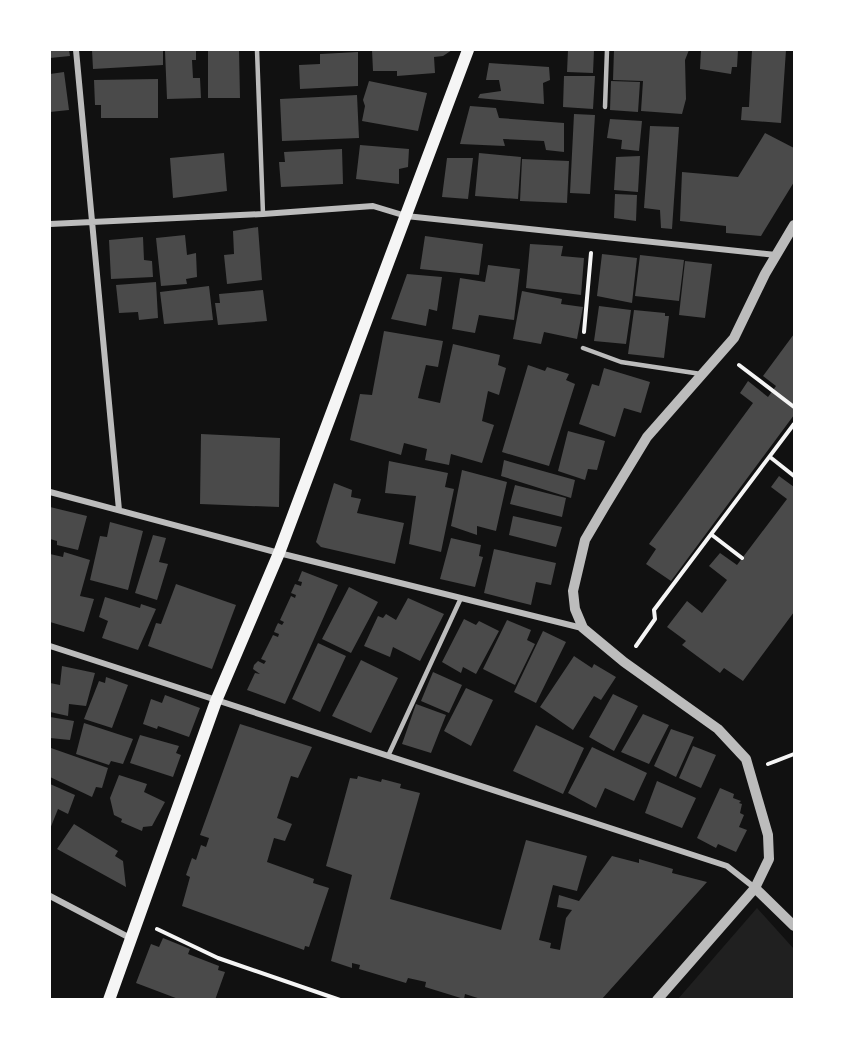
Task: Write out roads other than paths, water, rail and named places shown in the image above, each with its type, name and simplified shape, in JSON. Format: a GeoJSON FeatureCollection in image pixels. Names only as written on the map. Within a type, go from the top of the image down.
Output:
{"type":"FeatureCollection","features":[{"type":"Feature","properties":{"kind":"main road"},"geometry":{"type":"LineString","coordinates":[[109,999],[216,701],[279,553],[468,50]]}},
{"type":"Feature","properties":{"kind":"street"},"geometry":{"type":"LineString","coordinates":[[76,50],[119,510]]}},
{"type":"Feature","properties":{"kind":"street"},"geometry":{"type":"LineString","coordinates":[[50,224],[264,214],[373,206],[406,216],[776,255]]}},
{"type":"Feature","properties":{"kind":"street"},"geometry":{"type":"LineString","coordinates":[[583,628],[576,609],[573,591],[585,540],[647,437],[734,338],[776,255],[795,225]]}},
{"type":"Feature","properties":{"kind":"street"},"geometry":{"type":"LineString","coordinates":[[50,492],[279,553],[583,628],[624,662],[718,729],[746,759],[768,835],[769,860],[755,888],[657,999]]}},
{"type":"Feature","properties":{"kind":"street"},"geometry":{"type":"LineString","coordinates":[[50,646],[727,866],[755,888],[795,926]]}},
{"type":"Feature","properties":{"kind":"street"},"geometry":{"type":"LineString","coordinates":[[50,896],[132,939]]}},
{"type":"Feature","properties":{"kind":"lane"},"geometry":{"type":"LineString","coordinates":[[257,50],[264,214]]}},
{"type":"Feature","properties":{"kind":"lane"},"geometry":{"type":"LineString","coordinates":[[605,107],[607,50]]}},
{"type":"Feature","properties":{"kind":"lane"},"geometry":{"type":"LineString","coordinates":[[583,348],[621,362],[703,374]]}},
{"type":"Feature","properties":{"kind":"lane"},"geometry":{"type":"LineString","coordinates":[[388,757],[461,598]]}}]}
